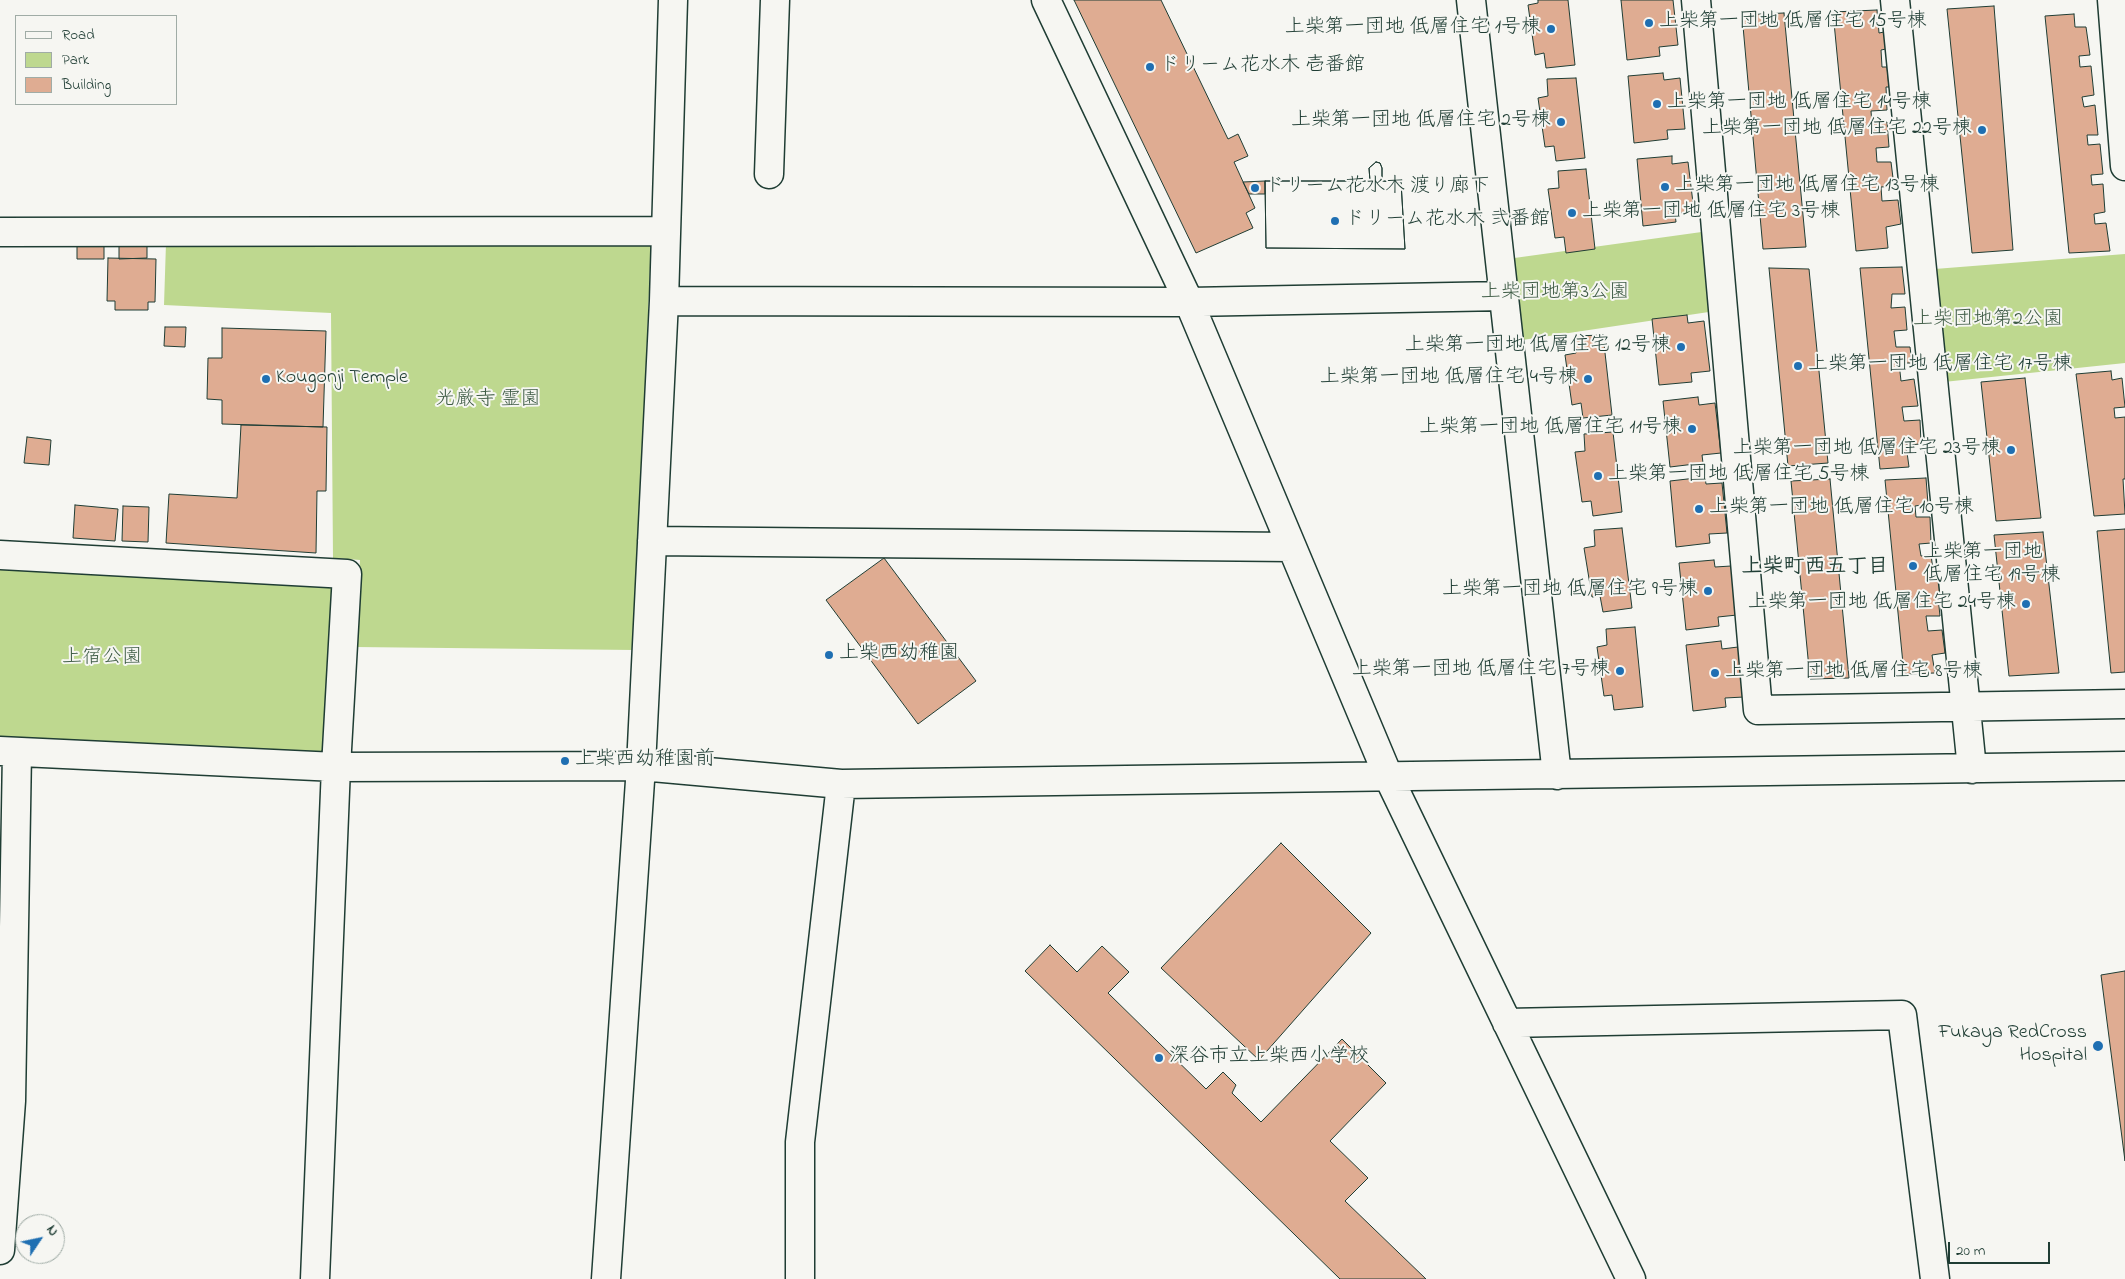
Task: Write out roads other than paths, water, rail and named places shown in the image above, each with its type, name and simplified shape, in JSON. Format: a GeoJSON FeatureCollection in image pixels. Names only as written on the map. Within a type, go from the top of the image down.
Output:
{"type":"FeatureCollection","features":[{"type":"Feature","properties":{"kind":"street"},"geometry":{"type":"LineString","coordinates":[[606,1279],[642,766],[664,301],[673,0]]}},
{"type":"Feature","properties":{"kind":"street"},"geometry":{"type":"LineString","coordinates":[[770,174],[775,0]]}},
{"type":"Feature","properties":{"kind":"street"},"geometry":{"type":"LineString","coordinates":[[1046,0],[1189,302],[1389,778],[1631,1279]]}},
{"type":"Feature","properties":{"kind":"street"},"geometry":{"type":"LineString","coordinates":[[1471,0],[1557,775]]}},
{"type":"Feature","properties":{"kind":"street"},"geometry":{"type":"LineString","coordinates":[[1696,0],[1758,710],[2125,704]]}},
{"type":"Feature","properties":{"kind":"street"},"geometry":{"type":"LineString","coordinates":[[1895,0],[1972,768]]}},
{"type":"Feature","properties":{"kind":"street"},"geometry":{"type":"LineString","coordinates":[[2112,0],[2125,166]]}},
{"type":"Feature","properties":{"kind":"street"},"geometry":{"type":"LineString","coordinates":[[0,232],[665,231]]}},
{"type":"Feature","properties":{"kind":"street"},"geometry":{"type":"LineString","coordinates":[[664,301],[1189,302],[1504,296]]}},
{"type":"Feature","properties":{"kind":"street"},"geometry":{"type":"LineString","coordinates":[[652,541],[1292,547]]}},
{"type":"Feature","properties":{"kind":"street"},"geometry":{"type":"LineString","coordinates":[[0,555],[347,574],[336,767],[315,1279]]}},
{"type":"Feature","properties":{"kind":"street"},"geometry":{"type":"LineString","coordinates":[[0,1250],[6,1100],[9,751],[336,767],[642,766],[841,784],[1389,778],[2125,766]]}},
{"type":"Feature","properties":{"kind":"street"},"geometry":{"type":"LineString","coordinates":[[800,1279],[800,1142],[841,784]]}},
{"type":"Feature","properties":{"kind":"street"},"geometry":{"type":"LineString","coordinates":[[1507,1022],[1902,1016],[1935,1279]]}},
{"type":"Feature","properties":{"kind":"place","name":"上柴第一団地 低層住宅 15号棟"},"geometry":{"type":"Point","coordinates":[1649,23]}},
{"type":"Feature","properties":{"kind":"place","name":"上柴第一団地 低層住宅 1号棟"},"geometry":{"type":"Point","coordinates":[1551,29]}},
{"type":"Feature","properties":{"kind":"place","name":"ドリーム花水木 壱番館"},"geometry":{"type":"Point","coordinates":[1150,67]}},
{"type":"Feature","properties":{"kind":"place","name":"上柴第一団地 低層住宅 14号棟"},"geometry":{"type":"Point","coordinates":[1657,104]}},
{"type":"Feature","properties":{"kind":"place","name":"上柴第一団地 低層住宅 2号棟"},"geometry":{"type":"Point","coordinates":[1561,122]}},
{"type":"Feature","properties":{"kind":"place","name":"上柴第一団地 低層住宅 22号棟"},"geometry":{"type":"Point","coordinates":[1982,130]}},
{"type":"Feature","properties":{"kind":"place","name":"上柴第一団地 低層住宅 13号棟"},"geometry":{"type":"Point","coordinates":[1665,187]}},
{"type":"Feature","properties":{"kind":"place","name":"ドリーム花水木 渡り廊下"},"geometry":{"type":"Point","coordinates":[1255,188]}},
{"type":"Feature","properties":{"kind":"place","name":"上柴第一団地 低層住宅 3号棟"},"geometry":{"type":"Point","coordinates":[1572,213]}},
{"type":"Feature","properties":{"kind":"place","name":"ドリーム花水木 弐番館"},"geometry":{"type":"Point","coordinates":[1335,221]}},
{"type":"Feature","properties":{"kind":"place","name":"上柴第一団地 低層住宅 12号棟"},"geometry":{"type":"Point","coordinates":[1681,347]}},
{"type":"Feature","properties":{"kind":"place","name":"上柴第一団地 低層住宅 17号棟"},"geometry":{"type":"Point","coordinates":[1798,366]}},
{"type":"Feature","properties":{"kind":"place","name":"Kougonji Temple"},"geometry":{"type":"Point","coordinates":[266,379]}},
{"type":"Feature","properties":{"kind":"place","name":"上柴第一団地 低層住宅 4号棟"},"geometry":{"type":"Point","coordinates":[1588,379]}},
{"type":"Feature","properties":{"kind":"place","name":"上柴第一団地 低層住宅 11号棟"},"geometry":{"type":"Point","coordinates":[1692,429]}},
{"type":"Feature","properties":{"kind":"place","name":"上柴第一団地 低層住宅 23号棟"},"geometry":{"type":"Point","coordinates":[2011,450]}},
{"type":"Feature","properties":{"kind":"place","name":"上柴第一団地 低層住宅 5号棟"},"geometry":{"type":"Point","coordinates":[1598,476]}},
{"type":"Feature","properties":{"kind":"place","name":"上柴第一団地 低層住宅 10号棟"},"geometry":{"type":"Point","coordinates":[1699,509]}},
{"type":"Feature","properties":{"kind":"place","name":"上柴第一団地 低層住宅 19号棟"},"geometry":{"type":"Point","coordinates":[1913,566]}},
{"type":"Feature","properties":{"kind":"place","name":"上柴第一団地 低層住宅 9号棟"},"geometry":{"type":"Point","coordinates":[1708,591]}},
{"type":"Feature","properties":{"kind":"place","name":"上柴第一団地 低層住宅 24号棟"},"geometry":{"type":"Point","coordinates":[2026,604]}},
{"type":"Feature","properties":{"kind":"place","name":"上柴西幼稚園"},"geometry":{"type":"Point","coordinates":[829,655]}},
{"type":"Feature","properties":{"kind":"place","name":"上柴第一団地 低層住宅 7号棟"},"geometry":{"type":"Point","coordinates":[1620,671]}},
{"type":"Feature","properties":{"kind":"place","name":"上柴第一団地 低層住宅 8号棟"},"geometry":{"type":"Point","coordinates":[1715,673]}},
{"type":"Feature","properties":{"kind":"place","name":"上柴西幼稚園前"},"geometry":{"type":"Point","coordinates":[565,761]}},
{"type":"Feature","properties":{"kind":"place","name":"Fukaya RedCross Hospital"},"geometry":{"type":"Point","coordinates":[2098,1046]}},
{"type":"Feature","properties":{"kind":"place","name":"深谷市立上柴西小学校"},"geometry":{"type":"Point","coordinates":[1159,1058]}},
{"type":"Feature","properties":{"kind":"district","name":"上柴町西五丁目"},"geometry":{"type":"Point","coordinates":[1815,569]}},
{"type":"Feature","properties":{"kind":"park label","name":"上柴団地第3公園"},"geometry":{"type":"Point","coordinates":[1555,294]}},
{"type":"Feature","properties":{"kind":"park label","name":"上柴団地第2公園"},"geometry":{"type":"Point","coordinates":[1988,321]}},
{"type":"Feature","properties":{"kind":"park label","name":"光厳寺 霊園"},"geometry":{"type":"Point","coordinates":[488,401]}},
{"type":"Feature","properties":{"kind":"park label","name":"上宿公園"},"geometry":{"type":"Point","coordinates":[102,659]}}]}
